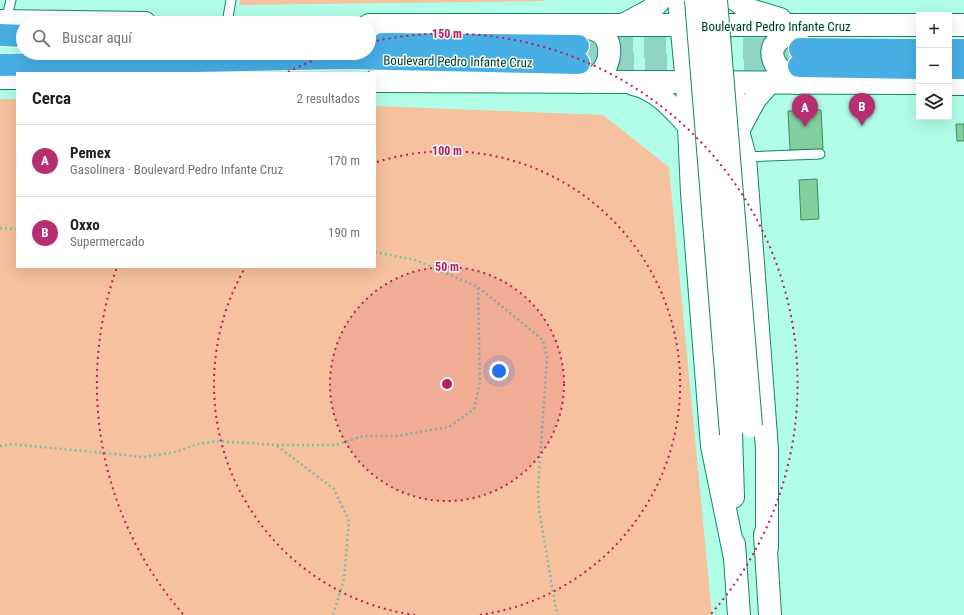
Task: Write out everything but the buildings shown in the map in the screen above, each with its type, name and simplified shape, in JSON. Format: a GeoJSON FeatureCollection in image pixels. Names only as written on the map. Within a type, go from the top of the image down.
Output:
{"type":"FeatureCollection","features":[{"type":"Feature","properties":{"kind":"highway"},"geometry":{"type":"LineString","coordinates":[[2,26],[16,33]]}},
{"type":"Feature","properties":{"kind":"highway","name":"Boulevard Pedro Infante Cruz"},"geometry":{"type":"LineString","coordinates":[[376,45],[579,64]]}},
{"type":"Feature","properties":{"kind":"highway","name":"Boulevard Pedro Infante Cruz"},"geometry":{"type":"LineString","coordinates":[[798,66],[916,50]]}},
{"type":"Feature","properties":{"kind":"highway"},"geometry":{"type":"LineString","coordinates":[[952,50],[964,50]]}},
{"type":"Feature","properties":{"kind":"highway","name":"Boulevard Pedro Infante Cruz"},"geometry":{"type":"LineString","coordinates":[[376,59],[579,64]]}},
{"type":"Feature","properties":{"kind":"highway","name":"Boulevard Pedro Infante Cruz"},"geometry":{"type":"LineString","coordinates":[[0,65],[247,60]]}},
{"type":"Feature","properties":{"kind":"highway","name":"Boulevard Pedro Infante Cruz"},"geometry":{"type":"LineString","coordinates":[[798,66],[916,68]]}},
{"type":"Feature","properties":{"kind":"highway"},"geometry":{"type":"LineString","coordinates":[[952,68],[964,68]]}},
{"type":"Feature","properties":{"kind":"street"},"geometry":{"type":"LineString","coordinates":[[679,0],[687,82],[692,193],[712,446],[734,558]]}},
{"type":"Feature","properties":{"kind":"street"},"geometry":{"type":"LineString","coordinates":[[696,0],[731,434],[734,558],[739,615]]}},
{"type":"Feature","properties":{"kind":"street"},"geometry":{"type":"LineString","coordinates":[[716,0],[751,426],[766,548],[770,615]]}},
{"type":"Feature","properties":{"kind":"street"},"geometry":{"type":"LineString","coordinates":[[725,0],[732,83],[738,131],[745,158],[767,449],[766,548]]}},
{"type":"Feature","properties":{"kind":"street"},"geometry":{"type":"LineString","coordinates":[[736,0],[750,10],[802,26]]}},
{"type":"Feature","properties":{"kind":"street"},"geometry":{"type":"LineString","coordinates":[[619,26],[640,16],[655,2]]}},
{"type":"Feature","properties":{"kind":"street","name":"Boulevard Pedro Infante Cruz"},"geometry":{"type":"LineString","coordinates":[[376,25],[916,25]]}},
{"type":"Feature","properties":{"kind":"street"},"geometry":{"type":"LineString","coordinates":[[2,26],[16,26]]}},
{"type":"Feature","properties":{"kind":"street"},"geometry":{"type":"LineString","coordinates":[[579,64],[592,79],[601,73],[607,62],[610,51],[607,39],[600,32],[587,26]]}},
{"type":"Feature","properties":{"kind":"street"},"geometry":{"type":"LineString","coordinates":[[798,66],[776,64],[773,57],[774,50],[783,35],[802,26]]}},
{"type":"Feature","properties":{"kind":"street","name":"Boulevard Pedro Infante Cruz"},"geometry":{"type":"LineString","coordinates":[[376,81],[579,64],[616,82],[770,82],[798,66],[916,84]]}},
{"type":"Feature","properties":{"kind":"street"},"geometry":{"type":"LineString","coordinates":[[0,78],[16,78]]}},
{"type":"Feature","properties":{"kind":"street"},"geometry":{"type":"LineString","coordinates":[[616,82],[636,84],[650,91],[672,107],[689,126]]}},
{"type":"Feature","properties":{"kind":"street"},"geometry":{"type":"LineString","coordinates":[[738,131],[755,99],[770,82]]}},
{"type":"Feature","properties":{"kind":"street"},"geometry":{"type":"LineString","coordinates":[[952,84],[964,84]]}},
{"type":"Feature","properties":{"kind":"lane"},"geometry":{"type":"LineString","coordinates":[[2,26],[11,0]]}},
{"type":"Feature","properties":{"kind":"lane"},"geometry":{"type":"LineString","coordinates":[[228,16],[231,0]]}},
{"type":"Feature","properties":{"kind":"lane"},"geometry":{"type":"LineString","coordinates":[[745,158],[820,154]]}},
{"type":"Feature","properties":{"kind":"path"},"geometry":{"type":"LineString","coordinates":[[0,228],[16,228]]}},
{"type":"Feature","properties":{"kind":"path"},"geometry":{"type":"LineString","coordinates":[[376,252],[415,260],[478,286],[543,340],[547,358],[538,489],[539,510],[557,615]]}},
{"type":"Feature","properties":{"kind":"path"},"geometry":{"type":"LineString","coordinates":[[0,446],[12,444],[144,457],[176,452],[197,444],[217,441],[277,445],[336,445],[363,436],[396,436],[450,427],[474,409],[480,382],[478,286]]}},
{"type":"Feature","properties":{"kind":"path"},"geometry":{"type":"LineString","coordinates":[[277,445],[334,489],[349,522],[344,579],[333,615]]}},
{"type":"Feature","properties":{"kind":"shaded area"},"geometry":{"type":"Polygon","coordinates":[[[240,0],[545,0],[545,1],[239,5],[240,0]]]}},
{"type":"Feature","properties":{"kind":"shaded area"},"geometry":{"type":"Polygon","coordinates":[[[0,99],[16,99],[16,268],[376,268],[376,106],[603,115],[669,167],[712,615],[0,615],[0,99]]]}},
{"type":"Feature","properties":{"kind":"tunnel"},"geometry":{"type":"LineString","coordinates":[[578,46],[800,49]]}},
{"type":"Feature","properties":{"kind":"tunnel"},"geometry":{"type":"LineString","coordinates":[[579,63],[794,66]]}},
{"type":"Feature","properties":{"kind":"place","name":"Oxxo"},"geometry":{"type":"Point","coordinates":[862,126]}},
{"type":"Feature","properties":{"kind":"place","name":"Pemex"},"geometry":{"type":"Point","coordinates":[805,127]}}]}
